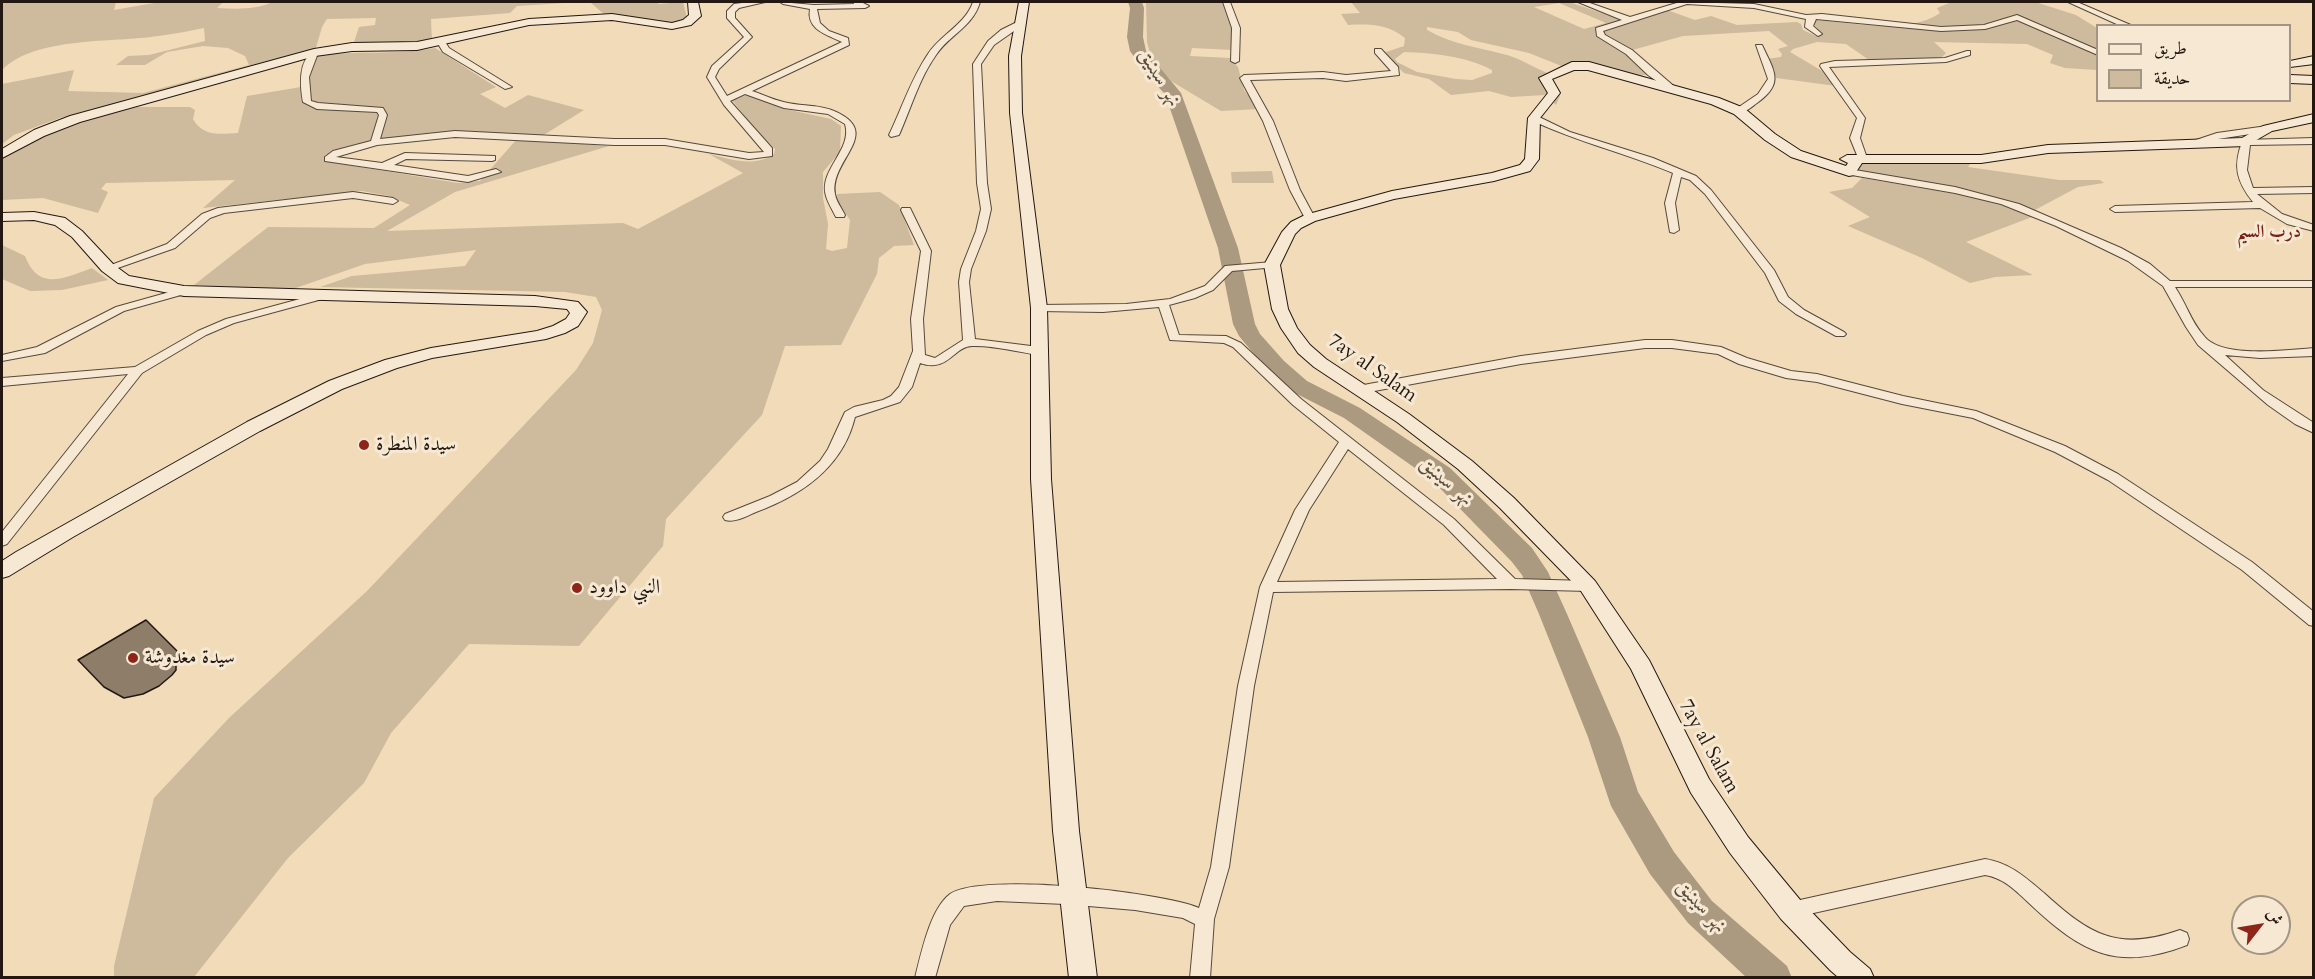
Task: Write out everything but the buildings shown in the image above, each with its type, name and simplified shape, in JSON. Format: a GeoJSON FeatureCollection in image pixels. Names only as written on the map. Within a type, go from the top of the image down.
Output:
{"type":"FeatureCollection","features":[{"type":"Feature","properties":{"kind":"street"},"geometry":{"type":"LineString","coordinates":[[2,154],[39,133],[75,119],[314,53],[352,47],[401,48],[441,42],[519,24],[583,18],[618,18],[664,26],[679,25],[690,21],[695,16],[693,2]]}},
{"type":"Feature","properties":{"kind":"street"},"geometry":{"type":"LineString","coordinates":[[496,172],[468,179],[328,159],[336,153],[376,142],[455,134],[614,142],[665,142],[749,156],[769,154],[769,150],[757,141],[711,81],[711,73],[748,37],[731,18],[731,11],[737,6],[761,2]]}},
{"type":"Feature","properties":{"kind":"street"},"geometry":{"type":"LineString","coordinates":[[783,2],[814,7],[865,6],[856,2]]}},
{"type":"Feature","properties":{"kind":"street"},"geometry":{"type":"LineString","coordinates":[[894,135],[924,67],[938,46],[967,21],[976,2]]}},
{"type":"Feature","properties":{"kind":"street"},"geometry":{"type":"LineString","coordinates":[[1024,2],[1016,56],[1016,113],[1039,308],[1041,478],[1072,896],[1083,978]]}},
{"type":"Feature","properties":{"kind":"street"},"geometry":{"type":"LineString","coordinates":[[1226,2],[1236,28],[1235,61]]}},
{"type":"Feature","properties":{"kind":"street"},"geometry":{"type":"LineString","coordinates":[[1581,2],[1630,20]]}},
{"type":"Feature","properties":{"kind":"street"},"geometry":{"type":"LineString","coordinates":[[1691,2],[1720,15]]}},
{"type":"Feature","properties":{"kind":"street"},"geometry":{"type":"LineString","coordinates":[[1673,90],[1629,52],[1599,33],[1599,30],[1673,5],[1691,2],[1754,6],[1806,17],[1941,29],[1985,27],[2017,17],[2096,53]]}},
{"type":"Feature","properties":{"kind":"street"},"geometry":{"type":"LineString","coordinates":[[2072,2],[2124,24]]}},
{"type":"Feature","properties":{"kind":"street"},"geometry":{"type":"LineString","coordinates":[[726,100],[846,43],[818,27],[812,14],[814,7]]}},
{"type":"Feature","properties":{"kind":"street"},"geometry":{"type":"LineString","coordinates":[[1814,16],[1809,21],[1809,27],[1818,34]]}},
{"type":"Feature","properties":{"kind":"street"},"geometry":{"type":"LineString","coordinates":[[969,342],[965,276],[981,231],[986,209],[982,183],[977,64],[991,43],[1021,22]]}},
{"type":"Feature","properties":{"kind":"street"},"geometry":{"type":"LineString","coordinates":[[441,42],[446,50],[508,87]]}},
{"type":"Feature","properties":{"kind":"street"},"geometry":{"type":"LineString","coordinates":[[1739,111],[1768,89],[1771,83],[1772,75],[1759,47]]}},
{"type":"Feature","properties":{"kind":"street"},"geometry":{"type":"LineString","coordinates":[[1310,218],[1268,121],[1244,78],[1323,75],[1346,78],[1396,73],[1378,51]]}},
{"type":"Feature","properties":{"kind":"street"},"geometry":{"type":"LineString","coordinates":[[314,53],[306,65],[304,82],[307,102],[317,106],[380,110],[383,115],[376,142]]}},
{"type":"Feature","properties":{"kind":"street"},"geometry":{"type":"LineString","coordinates":[[1860,159],[1855,138],[1861,118],[1841,88],[1825,71],[1824,66],[1835,63],[1946,60],[1967,53]]}},
{"type":"Feature","properties":{"kind":"street"},"geometry":{"type":"LineString","coordinates":[[2291,63],[2313,60]]}},
{"type":"Feature","properties":{"kind":"street"},"geometry":{"type":"LineString","coordinates":[[1039,308],[1100,309],[1163,303],[1208,289],[1228,268],[1263,265],[1289,232],[1310,218],[1399,193],[1518,171],[1530,164],[1534,118],[1554,93],[1546,76],[1572,66],[1598,68],[1622,77],[1715,101],[1739,111],[1770,137],[1796,154],[1849,172],[1886,181],[1971,193],[2014,205],[2087,236],[2142,266],[2168,284],[2200,339],[2254,388],[2313,429]]}},
{"type":"Feature","properties":{"kind":"street"},"geometry":{"type":"LineString","coordinates":[[2291,79],[2313,80]]}},
{"type":"Feature","properties":{"kind":"street"},"geometry":{"type":"LineString","coordinates":[[744,91],[784,105],[830,112],[849,123],[851,132],[849,143],[837,164],[830,194],[840,215]]}},
{"type":"Feature","properties":{"kind":"street"},"geometry":{"type":"LineString","coordinates":[[1534,118],[1567,134],[1693,178],[1708,192],[1770,272],[1783,299],[1800,312],[1840,334]]}},
{"type":"Feature","properties":{"kind":"street"},"geometry":{"type":"LineString","coordinates":[[2192,143],[2313,118]]}},
{"type":"Feature","properties":{"kind":"street"},"geometry":{"type":"LineString","coordinates":[[2267,129],[2253,135],[2247,142],[2242,171],[2248,191],[2264,205],[2289,221],[2313,228]]}},
{"type":"Feature","properties":{"kind":"street"},"geometry":{"type":"LineString","coordinates":[[1796,154],[1860,159],[1981,159],[2048,149],[2313,141]]}},
{"type":"Feature","properties":{"kind":"street"},"geometry":{"type":"LineString","coordinates":[[383,166],[405,156],[492,158]]}},
{"type":"Feature","properties":{"kind":"street"},"geometry":{"type":"LineString","coordinates":[[1849,172],[1860,159]]}},
{"type":"Feature","properties":{"kind":"street"},"geometry":{"type":"LineString","coordinates":[[1674,230],[1670,203],[1678,171]]}},
{"type":"Feature","properties":{"kind":"street"},"geometry":{"type":"LineString","coordinates":[[2248,191],[2313,190]]}},
{"type":"Feature","properties":{"kind":"street"},"geometry":{"type":"LineString","coordinates":[[108,268],[171,246],[206,216],[222,210],[353,195],[393,201]]}},
{"type":"Feature","properties":{"kind":"street"},"geometry":{"type":"LineString","coordinates":[[2115,208],[2264,205]]}},
{"type":"Feature","properties":{"kind":"street"},"geometry":{"type":"LineString","coordinates":[[730,517],[796,489],[817,475],[838,442],[849,415],[891,403],[900,397],[917,353],[917,319],[926,250],[906,210]]}},
{"type":"Feature","properties":{"kind":"street"},"geometry":{"type":"LineString","coordinates":[[2,217],[34,216],[60,221],[77,234],[108,268],[124,280],[184,291],[551,302],[572,305],[579,312],[577,318],[566,327],[548,334],[442,350],[359,375],[219,446],[2,570]]}},
{"type":"Feature","properties":{"kind":"street","name":"7ay al Salam"},"geometry":{"type":"LineString","coordinates":[[1263,265],[1289,328],[1304,349],[1320,363],[1403,418],[1465,465],[1507,503],[1588,586],[1641,666],[1700,786],[1740,844],[1791,910],[1840,961],[1860,978]]}},
{"type":"Feature","properties":{"kind":"street"},"geometry":{"type":"LineString","coordinates":[[2168,284],[2313,284]]}},
{"type":"Feature","properties":{"kind":"street"},"geometry":{"type":"LineString","coordinates":[[2,358],[41,350],[120,309],[184,291]]}},
{"type":"Feature","properties":{"kind":"street"},"geometry":{"type":"LineString","coordinates":[[2,542],[138,370],[202,333],[230,321],[322,296]]}},
{"type":"Feature","properties":{"kind":"street"},"geometry":{"type":"LineString","coordinates":[[1163,303],[1174,338],[1226,340],[1237,345],[1297,402],[1449,522],[1518,584]]}},
{"type":"Feature","properties":{"kind":"street"},"geometry":{"type":"LineString","coordinates":[[917,353],[921,360],[940,361],[969,342],[1039,351]]}},
{"type":"Feature","properties":{"kind":"street"},"geometry":{"type":"LineString","coordinates":[[1358,390],[1521,360],[1645,344],[1682,345],[1721,351],[1743,361],[1790,375],[1817,378],[1902,400],[1976,415],[2060,449],[2113,477],[2247,566],[2313,621]]}},
{"type":"Feature","properties":{"kind":"street"},"geometry":{"type":"LineString","coordinates":[[2211,348],[2253,353],[2313,352]]}},
{"type":"Feature","properties":{"kind":"street"},"geometry":{"type":"LineString","coordinates":[[2,382],[138,370]]}},
{"type":"Feature","properties":{"kind":"street"},"geometry":{"type":"LineString","coordinates":[[1200,978],[1205,919],[1220,867],[1246,686],[1267,587],[1302,510],[1346,441]]}},
{"type":"Feature","properties":{"kind":"street"},"geometry":{"type":"LineString","coordinates":[[1267,587],[1518,584],[1588,586]]}},
{"type":"Feature","properties":{"kind":"street"},"geometry":{"type":"LineString","coordinates":[[1791,910],[1985,867],[2007,872],[2057,917],[2099,944],[2117,949],[2152,949],[2180,939]]}},
{"type":"Feature","properties":{"kind":"street"},"geometry":{"type":"LineString","coordinates":[[925,978],[946,912],[953,902],[965,894],[990,892],[1150,903],[1180,909],[1205,919]]}},
{"type":"Feature","properties":{"kind":"green space"},"geometry":{"type":"Polygon","coordinates":[[[2,2],[116,2],[114,10],[160,2],[223,2],[217,8],[238,9],[273,2],[580,2],[517,6],[510,13],[431,19],[432,42],[353,45],[359,27],[375,25],[376,18],[327,19],[322,27],[315,51],[60,118],[14,135],[2,144],[2,84],[74,70],[68,91],[143,93],[249,65],[245,56],[228,48],[203,46],[167,52],[145,65],[116,65],[128,56],[149,55],[205,41],[204,28],[158,36],[54,46],[34,51],[17,59],[2,70],[2,2]]]}},
{"type":"Feature","properties":{"kind":"green space"},"geometry":{"type":"Polygon","coordinates":[[[590,2],[656,2],[659,4],[683,2],[687,18],[685,21],[673,24],[606,16],[590,2]]]}},
{"type":"Feature","properties":{"kind":"green space"},"geometry":{"type":"Polygon","coordinates":[[[1146,2],[1223,2],[1231,18],[1233,50],[1192,48],[1190,56],[1230,58],[1238,67],[1244,90],[1259,109],[1221,111],[1171,81],[1152,60],[1147,42],[1146,2]]]}},
{"type":"Feature","properties":{"kind":"green space"},"geometry":{"type":"Polygon","coordinates":[[[1351,2],[1569,2],[1629,22],[1667,10],[1695,20],[1711,16],[1737,25],[1797,22],[1801,24],[1803,30],[1816,36],[1823,35],[1812,22],[1815,20],[1896,26],[1926,20],[1940,13],[1937,8],[1952,2],[2035,2],[2076,15],[2096,27],[2096,70],[2065,68],[2050,63],[2053,55],[2027,44],[1934,42],[1946,53],[1939,60],[1869,60],[1846,44],[1817,42],[1790,52],[1824,72],[1836,86],[1769,77],[1766,59],[1781,57],[1782,54],[1778,49],[1788,46],[1769,31],[1683,36],[1625,52],[1648,74],[1628,77],[1603,67],[1588,65],[1565,68],[1543,76],[1542,79],[1559,92],[1560,96],[1556,105],[1545,95],[1511,97],[1489,91],[1451,95],[1429,79],[1404,73],[1383,53],[1404,46],[1405,38],[1399,33],[1385,27],[1348,25],[1341,14],[1360,13],[1351,2]],[[1559,3],[1534,7],[1584,29],[1606,23],[1559,3]],[[1427,27],[1427,30],[1436,35],[1509,55],[1547,73],[1564,67],[1529,53],[1471,40],[1458,32],[1427,27]],[[1404,52],[1395,59],[1417,72],[1472,80],[1492,73],[1492,70],[1482,65],[1460,58],[1404,52]]]}},
{"type":"Feature","properties":{"kind":"green space"},"geometry":{"type":"Polygon","coordinates":[[[435,48],[496,87],[480,94],[505,108],[528,95],[584,110],[542,136],[465,131],[352,145],[325,155],[324,161],[458,183],[480,181],[517,139],[609,146],[455,192],[387,231],[623,223],[638,229],[743,173],[709,154],[734,160],[759,161],[774,154],[775,149],[754,128],[732,100],[747,95],[785,109],[831,119],[841,126],[840,152],[823,172],[823,198],[828,224],[826,249],[832,251],[847,248],[850,220],[838,202],[837,194],[880,192],[899,205],[914,245],[894,246],[879,258],[877,274],[841,345],[785,346],[762,415],[666,519],[663,546],[579,646],[469,644],[391,733],[364,783],[288,858],[194,977],[114,977],[114,966],[154,798],[229,718],[367,591],[576,370],[593,343],[602,310],[596,297],[565,292],[320,287],[352,276],[465,266],[476,250],[365,264],[290,290],[194,285],[268,227],[374,228],[410,205],[389,196],[362,191],[203,208],[235,180],[106,183],[101,189],[108,192],[98,213],[43,198],[2,200],[2,157],[39,135],[85,119],[137,107],[190,107],[195,110],[193,119],[197,125],[207,132],[238,133],[247,96],[307,86],[310,64],[316,55],[435,48]]]}},
{"type":"Feature","properties":{"kind":"green space"},"geometry":{"type":"Polygon","coordinates":[[[1864,162],[1971,163],[1968,167],[2059,180],[2100,180],[2104,183],[2078,187],[2033,211],[1977,193],[1854,172],[1853,168],[1864,162]]]}},
{"type":"Feature","properties":{"kind":"green space"},"geometry":{"type":"Polygon","coordinates":[[[1272,171],[1274,183],[1232,183],[1231,172],[1272,171]]]}},
{"type":"Feature","properties":{"kind":"green space"},"geometry":{"type":"Polygon","coordinates":[[[1862,178],[1994,201],[2032,217],[1966,242],[2033,275],[1995,277],[1970,283],[1922,258],[1848,226],[1870,217],[1829,192],[1852,188],[1862,178]]]}},
{"type":"Feature","properties":{"kind":"green space"},"geometry":{"type":"Polygon","coordinates":[[[2,245],[25,256],[37,274],[45,278],[62,278],[92,268],[108,280],[62,290],[30,291],[2,279],[2,245]]]}},
{"type":"Feature","properties":{"kind":"waterway","name":"نهر سينيق"},"geometry":{"type":"LineString","coordinates":[[1135,2],[1137,8],[1135,37],[1138,51],[1152,71],[1173,93],[1228,248],[1244,324],[1250,336],[1276,366],[1299,386],[1352,413],[1441,474],[1522,555],[1534,572],[1553,614],[1604,737],[1623,796],[1662,863],[1700,912],[1774,978]]}},
{"type":"Feature","properties":{"kind":"place","name":"سيدة المنطرة"},"geometry":{"type":"Point","coordinates":[364,445]}},
{"type":"Feature","properties":{"kind":"place","name":"النبي داوود"},"geometry":{"type":"Point","coordinates":[577,588]}},
{"type":"Feature","properties":{"kind":"place","name":"سيدة مغدوشة"},"geometry":{"type":"Point","coordinates":[133,658]}},
{"type":"Feature","properties":{"kind":"district","name":"درب السيم"},"geometry":{"type":"Point","coordinates":[2269,233]}}]}
